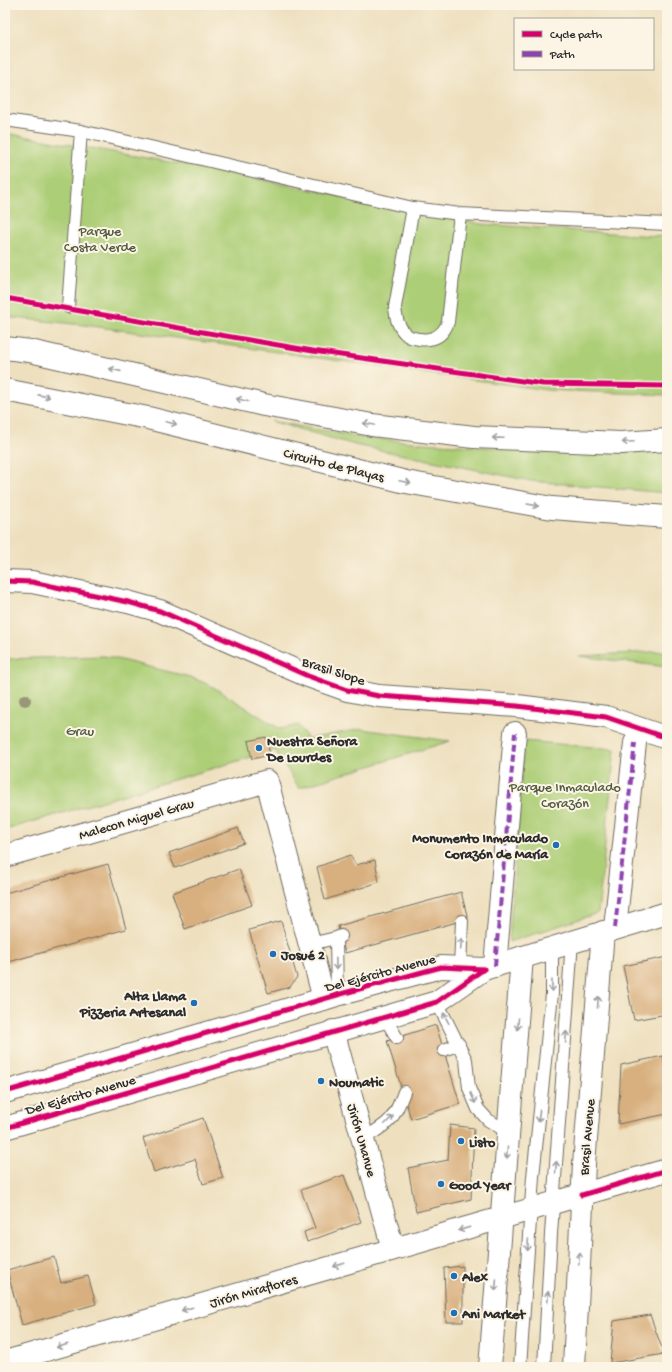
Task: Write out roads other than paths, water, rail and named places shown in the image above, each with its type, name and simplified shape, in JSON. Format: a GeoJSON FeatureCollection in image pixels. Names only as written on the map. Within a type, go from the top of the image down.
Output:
{"type":"FeatureCollection","features":[{"type":"Feature","properties":{"kind":"main road"},"geometry":{"type":"LineString","coordinates":[[5,348],[30,351],[264,405],[372,425],[474,437],[621,443],[667,440]]}},
{"type":"Feature","properties":{"kind":"main road","name":"Circuito de Playas"},"geometry":{"type":"LineString","coordinates":[[5,390],[148,418],[406,482],[552,508],[667,517]]}},
{"type":"Feature","properties":{"kind":"main road","name":"Brasil Slope"},"geometry":{"type":"LineString","coordinates":[[5,581],[32,582],[128,602],[160,611],[308,676],[347,690],[379,696],[518,706],[606,718],[667,738]]}},
{"type":"Feature","properties":{"kind":"main road"},"geometry":{"type":"LineString","coordinates":[[515,733],[490,968],[562,944],[667,913]]}},
{"type":"Feature","properties":{"kind":"main road","name":"Brasil Avenue"},"geometry":{"type":"LineString","coordinates":[[574,1367],[582,1195],[609,930],[635,743]]}},
{"type":"Feature","properties":{"kind":"main road","name":"Malecon Miguel Grau"},"geometry":{"type":"LineString","coordinates":[[5,856],[267,781],[269,783],[310,944]]}},
{"type":"Feature","properties":{"kind":"main road"},"geometry":{"type":"LineString","coordinates":[[310,944],[330,997]]}},
{"type":"Feature","properties":{"kind":"main road"},"geometry":{"type":"LineString","coordinates":[[490,1367],[522,957]]}},
{"type":"Feature","properties":{"kind":"main road","name":"Del Ejército Avenue"},"geometry":{"type":"LineString","coordinates":[[5,1092],[330,997],[441,967],[490,968]]}},
{"type":"Feature","properties":{"kind":"main road","name":"Del Ejército Avenue"},"geometry":{"type":"LineString","coordinates":[[5,1128],[384,1016],[437,1002],[490,968]]}},
{"type":"Feature","properties":{"kind":"main road","name":"Jirón Unanue"},"geometry":{"type":"LineString","coordinates":[[333,1031],[394,1249]]}},
{"type":"Feature","properties":{"kind":"main road","name":"Jirón Miraflores"},"geometry":{"type":"LineString","coordinates":[[5,1362],[667,1170]]}},
{"type":"Feature","properties":{"kind":"lane"},"geometry":{"type":"LineString","coordinates":[[5,120],[81,131],[413,208],[460,214],[667,224]]}},
{"type":"Feature","properties":{"kind":"lane"},"geometry":{"type":"LineString","coordinates":[[68,307],[81,131]]}},
{"type":"Feature","properties":{"kind":"lane"},"geometry":{"type":"LineString","coordinates":[[413,208],[395,307],[397,322],[402,330],[408,337],[421,339],[439,336],[445,330],[448,322],[460,214]]}},
{"type":"Feature","properties":{"kind":"lane"},"geometry":{"type":"LineString","coordinates":[[460,967],[462,921]]}},
{"type":"Feature","properties":{"kind":"lane"},"geometry":{"type":"LineString","coordinates":[[310,944],[338,937],[330,997]]}},
{"type":"Feature","properties":{"kind":"lane"},"geometry":{"type":"LineString","coordinates":[[520,1367],[531,1210],[552,994],[562,944]]}},
{"type":"Feature","properties":{"kind":"lane","name":"Brasil Avenue"},"geometry":{"type":"LineString","coordinates":[[544,1367],[553,1203],[562,944]]}},
{"type":"Feature","properties":{"kind":"lane"},"geometry":{"type":"LineString","coordinates":[[437,1002],[466,1060],[469,1088],[478,1109],[488,1120],[508,1132]]}},
{"type":"Feature","properties":{"kind":"lane"},"geometry":{"type":"LineString","coordinates":[[384,1016],[396,1038]]}},
{"type":"Feature","properties":{"kind":"lane"},"geometry":{"type":"LineString","coordinates":[[444,1050],[459,1044]]}},
{"type":"Feature","properties":{"kind":"lane"},"geometry":{"type":"LineString","coordinates":[[362,1139],[390,1122],[397,1112],[404,1092]]}},
{"type":"Feature","properties":{"kind":"place","name":"Nuestra Señora De Lourdes"},"geometry":{"type":"Point","coordinates":[259,748]}},
{"type":"Feature","properties":{"kind":"place","name":"Monumento Inmaculado Corazón de María"},"geometry":{"type":"Point","coordinates":[556,845]}},
{"type":"Feature","properties":{"kind":"place","name":"Josué 2"},"geometry":{"type":"Point","coordinates":[273,954]}},
{"type":"Feature","properties":{"kind":"place","name":"Alta Llama Pizzeria Artesanal"},"geometry":{"type":"Point","coordinates":[194,1003]}},
{"type":"Feature","properties":{"kind":"place","name":"Noumatic"},"geometry":{"type":"Point","coordinates":[321,1081]}},
{"type":"Feature","properties":{"kind":"place","name":"Listo"},"geometry":{"type":"Point","coordinates":[461,1141]}},
{"type":"Feature","properties":{"kind":"place","name":"Good Year"},"geometry":{"type":"Point","coordinates":[441,1184]}},
{"type":"Feature","properties":{"kind":"place","name":"Alex"},"geometry":{"type":"Point","coordinates":[454,1276]}},
{"type":"Feature","properties":{"kind":"place","name":"Ani Market"},"geometry":{"type":"Point","coordinates":[454,1313]}},
{"type":"Feature","properties":{"kind":"park label","name":"Parque Costa Verde"},"geometry":{"type":"Point","coordinates":[100,238]}},
{"type":"Feature","properties":{"kind":"park label","name":"Grau"},"geometry":{"type":"Point","coordinates":[80,730]}},
{"type":"Feature","properties":{"kind":"park label","name":"Parque Inmaculado Corazón"},"geometry":{"type":"Point","coordinates":[565,794]}}]}
